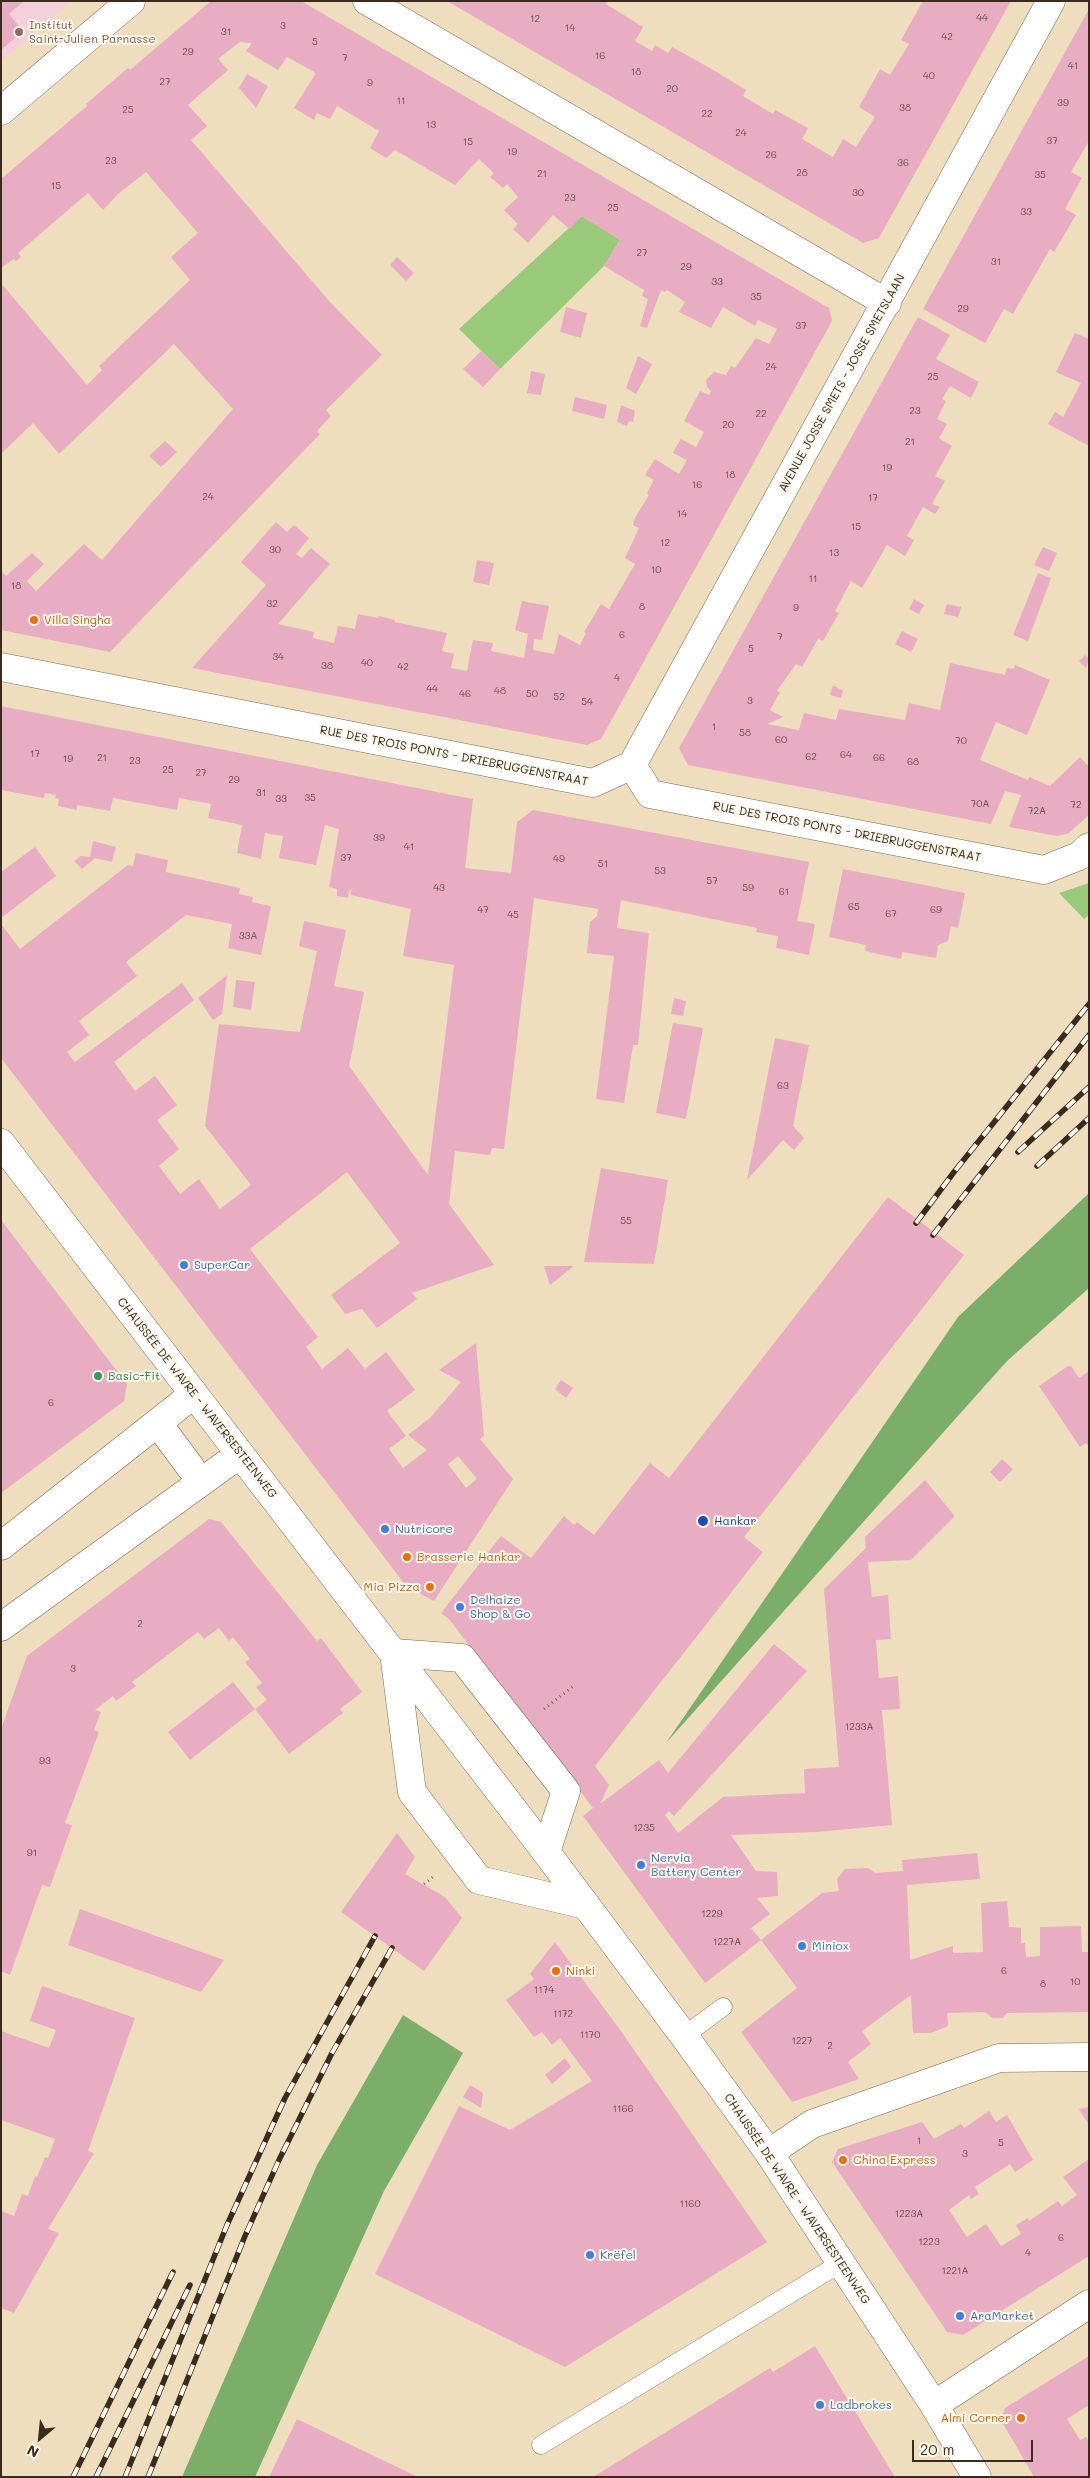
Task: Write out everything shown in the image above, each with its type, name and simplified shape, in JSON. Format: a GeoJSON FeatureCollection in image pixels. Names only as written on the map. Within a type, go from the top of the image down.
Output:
{"type":"FeatureCollection","features":[{"type":"Feature","properties":{"kind":"street"},"geometry":{"type":"LineString","coordinates":[[1,111],[131,1]]}},
{"type":"Feature","properties":{"kind":"street"},"geometry":{"type":"LineString","coordinates":[[367,1],[887,303]]}},
{"type":"Feature","properties":{"kind":"street","name":"AVENUE JOSSE SMETS - JOSSE SMETSLAAN"},"geometry":{"type":"LineString","coordinates":[[632,765],[1051,1]]}},
{"type":"Feature","properties":{"kind":"street","name":"RUE DES TROIS PONTS - DRIEBRUGGENSTRAAT"},"geometry":{"type":"LineString","coordinates":[[1,667],[593,783],[632,765],[650,794],[1044,870],[1080,856],[1089,847]]}},
{"type":"Feature","properties":{"kind":"street","name":"CHAUSSÉE DE WAVRE - WAVERSESTEENWEG"},"geometry":{"type":"LineString","coordinates":[[1,1143],[394,1653],[684,2036],[769,2153],[934,2405],[977,2477]]}},
{"type":"Feature","properties":{"kind":"street"},"geometry":{"type":"LineString","coordinates":[[1,1546],[194,1394]]}},
{"type":"Feature","properties":{"kind":"street"},"geometry":{"type":"LineString","coordinates":[[165,1432],[191,1468]]}},
{"type":"Feature","properties":{"kind":"street"},"geometry":{"type":"LineString","coordinates":[[1,1627],[240,1454]]}},
{"type":"Feature","properties":{"kind":"street"},"geometry":{"type":"LineString","coordinates":[[546,1852],[566,1791],[462,1658],[394,1653],[412,1792],[474,1874],[479,1880],[586,1905]]}},
{"type":"Feature","properties":{"kind":"street"},"geometry":{"type":"LineString","coordinates":[[769,2153],[812,2124],[1000,2058],[1089,2057]]}},
{"type":"Feature","properties":{"kind":"street"},"geometry":{"type":"LineString","coordinates":[[934,2405],[1089,2304]]}},
{"type":"Feature","properties":{"kind":"lane"},"geometry":{"type":"LineString","coordinates":[[684,2036],[723,2007]]}},
{"type":"Feature","properties":{"kind":"lane"},"geometry":{"type":"LineString","coordinates":[[541,2445],[841,2263]]}},
{"type":"Feature","properties":{"kind":"shaded area","name":"Institut Saint-Julien Parnasse"},"geometry":{"type":"Polygon","coordinates":[[[1,1],[72,1],[1,62],[1,1]]]}},
{"type":"Feature","properties":{"kind":"green space"},"geometry":{"type":"Polygon","coordinates":[[[582,216],[620,240],[604,266],[500,369],[459,329],[582,216]]]}},
{"type":"Feature","properties":{"kind":"green space"},"geometry":{"type":"Polygon","coordinates":[[[1089,883],[1089,915],[1084,919],[1059,893],[1089,883]]]}},
{"type":"Feature","properties":{"kind":"green space"},"geometry":{"type":"Polygon","coordinates":[[[1089,1193],[1089,1288],[1007,1361],[666,1743],[958,1317],[1089,1193]]]}},
{"type":"Feature","properties":{"kind":"green space"},"geometry":{"type":"Polygon","coordinates":[[[403,2015],[463,2053],[384,2191],[255,2477],[182,2477],[317,2165],[403,2015]]]}},
{"type":"Feature","properties":{"kind":"building"},"geometry":{"type":"Polygon","coordinates":[[[1,1],[24,1],[9,14],[23,31],[1,50],[1,1]]]}},
{"type":"Feature","properties":{"kind":"building"},"geometry":{"type":"Polygon","coordinates":[[[211,1],[301,1],[829,308],[832,321],[601,739],[587,745],[192,668],[266,585],[241,562],[276,522],[287,532],[294,525],[309,538],[296,554],[302,558],[311,548],[330,564],[278,624],[314,632],[313,638],[334,643],[338,626],[355,629],[358,614],[378,618],[379,616],[395,620],[395,622],[447,633],[442,651],[454,654],[451,668],[467,671],[473,640],[493,643],[491,651],[524,658],[528,634],[515,630],[522,601],[549,606],[542,640],[534,639],[533,650],[554,654],[559,634],[580,645],[586,633],[584,632],[601,604],[609,609],[635,564],[625,558],[639,528],[633,525],[635,518],[649,495],[647,493],[654,480],[645,475],[655,459],[679,474],[687,460],[673,453],[677,445],[681,439],[696,447],[704,432],[684,421],[700,391],[709,395],[711,391],[707,387],[706,380],[714,372],[726,375],[731,366],[735,368],[756,338],[769,344],[777,329],[758,320],[755,326],[723,307],[711,328],[679,312],[685,302],[667,290],[665,292],[661,290],[647,328],[640,326],[648,299],[642,296],[644,290],[604,266],[620,240],[582,216],[570,229],[553,215],[528,243],[513,229],[518,224],[504,210],[518,197],[507,184],[503,188],[490,177],[494,173],[479,159],[455,185],[395,150],[386,158],[370,148],[379,131],[337,106],[330,119],[317,113],[314,120],[294,108],[316,73],[287,57],[278,70],[246,51],[252,43],[240,42],[218,59],[228,70],[188,105],[207,126],[191,140],[329,301],[382,355],[326,410],[331,416],[317,431],[320,434],[110,652],[1,630],[1,571],[6,576],[32,553],[44,564],[27,581],[36,591],[84,544],[102,560],[233,409],[174,344],[59,454],[33,423],[1,454],[1,283],[87,385],[102,370],[99,366],[190,280],[171,257],[198,233],[146,172],[118,194],[103,210],[88,193],[18,253],[21,257],[16,261],[14,259],[1,268],[1,179],[87,106],[86,104],[128,68],[130,70],[211,1]]]}},
{"type":"Feature","properties":{"kind":"building"},"geometry":{"type":"Polygon","coordinates":[[[447,1],[608,1],[606,4],[643,27],[635,41],[652,51],[655,45],[668,53],[672,47],[710,68],[746,90],[743,96],[773,114],[775,110],[808,128],[802,139],[833,157],[843,139],[856,147],[875,117],[859,107],[880,69],[890,75],[909,44],[901,40],[923,1],[1011,1],[879,238],[863,243],[447,1]]]}},
{"type":"Feature","properties":{"kind":"building"},"geometry":{"type":"Polygon","coordinates":[[[1089,9],[1089,141],[1071,172],[1082,178],[1065,209],[1076,215],[1054,252],[1050,249],[1013,314],[1004,309],[985,343],[923,309],[1089,9]]]}},
{"type":"Feature","properties":{"kind":"building"},"geometry":{"type":"Polygon","coordinates":[[[247,74],[268,86],[256,108],[239,88],[247,74]]]}},
{"type":"Feature","properties":{"kind":"building"},"geometry":{"type":"Polygon","coordinates":[[[397,257],[414,273],[406,281],[390,265],[397,257]]]}},
{"type":"Feature","properties":{"kind":"building"},"geometry":{"type":"Polygon","coordinates":[[[566,307],[587,313],[581,338],[560,332],[566,307]]]}},
{"type":"Feature","properties":{"kind":"building"},"geometry":{"type":"Polygon","coordinates":[[[918,317],[950,335],[936,359],[979,382],[971,398],[950,386],[942,399],[946,401],[937,419],[947,424],[939,438],[952,446],[935,476],[945,481],[932,504],[940,507],[935,514],[923,507],[907,536],[914,540],[905,556],[887,545],[862,588],[851,581],[835,611],[839,613],[823,641],[818,639],[802,667],[796,664],[777,691],[780,692],[770,710],[783,717],[767,724],[799,730],[804,713],[836,720],[839,709],[905,720],[909,703],[940,710],[950,663],[1005,675],[1007,668],[1014,669],[1015,665],[1050,680],[1027,735],[996,722],[980,760],[1028,780],[1029,777],[1050,786],[1080,757],[1089,767],[1089,815],[1069,833],[1057,836],[1009,827],[1021,795],[1005,791],[991,824],[688,765],[679,748],[918,317]]]}},
{"type":"Feature","properties":{"kind":"building"},"geometry":{"type":"Polygon","coordinates":[[[1075,333],[1089,339],[1089,446],[1048,424],[1055,412],[1063,417],[1081,383],[1056,372],[1075,333]]]}},
{"type":"Feature","properties":{"kind":"building"},"geometry":{"type":"Polygon","coordinates":[[[481,351],[500,369],[483,387],[463,369],[481,351]]]}},
{"type":"Feature","properties":{"kind":"building"},"geometry":{"type":"Polygon","coordinates":[[[638,356],[652,364],[636,394],[626,388],[638,356]]]}},
{"type":"Feature","properties":{"kind":"building"},"geometry":{"type":"Polygon","coordinates":[[[531,371],[545,374],[541,395],[527,393],[531,371]]]}},
{"type":"Feature","properties":{"kind":"building"},"geometry":{"type":"Polygon","coordinates":[[[575,397],[607,405],[604,419],[572,411],[575,397]]]}},
{"type":"Feature","properties":{"kind":"building"},"geometry":{"type":"Polygon","coordinates":[[[621,405],[635,411],[633,422],[629,421],[627,426],[617,422],[621,405]]]}},
{"type":"Feature","properties":{"kind":"building"},"geometry":{"type":"Polygon","coordinates":[[[165,441],[177,452],[161,467],[149,456],[165,441]]]}},
{"type":"Feature","properties":{"kind":"building"},"geometry":{"type":"Polygon","coordinates":[[[1043,547],[1057,553],[1049,571],[1034,565],[1043,547]]]}},
{"type":"Feature","properties":{"kind":"building"},"geometry":{"type":"Polygon","coordinates":[[[477,560],[494,563],[489,585],[473,582],[477,560]]]}},
{"type":"Feature","properties":{"kind":"building"},"geometry":{"type":"Polygon","coordinates":[[[1038,573],[1051,578],[1028,641],[1013,635],[1038,573]]]}},
{"type":"Feature","properties":{"kind":"building"},"geometry":{"type":"Polygon","coordinates":[[[914,599],[924,605],[919,614],[909,609],[914,599]]]}},
{"type":"Feature","properties":{"kind":"building"},"geometry":{"type":"Polygon","coordinates":[[[947,604],[961,607],[958,617],[944,614],[947,604]]]}},
{"type":"Feature","properties":{"kind":"building"},"geometry":{"type":"Polygon","coordinates":[[[902,631],[918,639],[911,652],[895,644],[902,631]]]}},
{"type":"Feature","properties":{"kind":"building"},"geometry":{"type":"Polygon","coordinates":[[[1085,655],[1089,659],[1086,668],[1079,661],[1085,655]]]}},
{"type":"Feature","properties":{"kind":"building"},"geometry":{"type":"Polygon","coordinates":[[[833,685],[843,691],[841,698],[830,695],[833,685]]]}},
{"type":"Feature","properties":{"kind":"building"},"geometry":{"type":"Polygon","coordinates":[[[1,706],[473,799],[465,868],[511,873],[517,822],[533,810],[809,862],[797,921],[815,924],[809,955],[776,948],[778,936],[756,932],[757,928],[621,900],[617,928],[649,933],[638,1045],[633,1045],[624,1103],[596,1099],[614,956],[587,953],[590,922],[597,916],[598,909],[534,898],[504,1149],[492,1148],[490,1155],[455,1151],[449,1204],[494,1265],[412,1293],[417,1299],[377,1328],[362,1309],[345,1314],[331,1295],[400,1243],[347,1172],[250,1249],[318,1337],[306,1347],[322,1369],[348,1348],[365,1369],[386,1352],[415,1390],[387,1411],[406,1436],[389,1449],[403,1468],[427,1450],[408,1435],[430,1418],[461,1382],[439,1370],[476,1343],[484,1436],[480,1439],[513,1479],[434,1601],[406,1586],[1,1058],[1,924],[20,949],[128,865],[133,866],[136,853],[168,860],[166,872],[240,888],[239,894],[253,897],[252,902],[271,906],[261,955],[228,948],[232,924],[186,915],[126,962],[137,976],[79,1021],[89,1035],[67,1052],[75,1062],[182,983],[194,1000],[114,1062],[135,1091],[155,1076],[177,1105],[157,1120],[179,1149],[159,1166],[180,1194],[199,1179],[220,1209],[251,1185],[205,1126],[219,1024],[300,1032],[317,951],[299,946],[304,921],[346,930],[334,986],[364,992],[349,1066],[428,1175],[454,965],[403,956],[411,909],[351,895],[351,890],[349,890],[348,898],[337,896],[337,889],[329,887],[339,829],[325,825],[316,865],[279,858],[283,836],[265,833],[261,859],[237,853],[242,825],[208,818],[211,804],[179,798],[177,810],[113,798],[110,811],[77,805],[77,810],[58,806],[59,799],[55,798],[56,795],[45,793],[44,798],[1,790],[1,706]],[[458,1456],[448,1464],[466,1488],[477,1479],[458,1456]]]}},
{"type":"Feature","properties":{"kind":"building"},"geometry":{"type":"Polygon","coordinates":[[[93,841],[116,847],[112,862],[95,858],[82,869],[74,861],[81,856],[90,857],[93,841]]]}},
{"type":"Feature","properties":{"kind":"building"},"geometry":{"type":"Polygon","coordinates":[[[35,847],[56,876],[1,918],[1,872],[35,847]]]}},
{"type":"Feature","properties":{"kind":"building"},"geometry":{"type":"Polygon","coordinates":[[[843,869],[965,893],[958,928],[951,926],[948,941],[938,945],[936,958],[902,952],[901,959],[865,951],[866,945],[829,937],[843,869]]]}},
{"type":"Feature","properties":{"kind":"building"},"geometry":{"type":"Polygon","coordinates":[[[227,975],[222,1014],[213,1020],[198,998],[227,975]]]}},
{"type":"Feature","properties":{"kind":"building"},"geometry":{"type":"Polygon","coordinates":[[[236,980],[255,982],[251,1010],[233,1007],[236,980]]]}},
{"type":"Feature","properties":{"kind":"building"},"geometry":{"type":"Polygon","coordinates":[[[674,998],[686,1001],[683,1016],[671,1014],[674,998]]]}},
{"type":"Feature","properties":{"kind":"building"},"geometry":{"type":"Polygon","coordinates":[[[673,1023],[703,1028],[686,1119],[656,1113],[673,1023]]]}},
{"type":"Feature","properties":{"kind":"building"},"geometry":{"type":"Polygon","coordinates":[[[775,1038],[809,1045],[793,1126],[804,1138],[794,1150],[783,1140],[747,1180],[775,1038]]]}},
{"type":"Feature","properties":{"kind":"building"},"geometry":{"type":"Polygon","coordinates":[[[601,1168],[668,1180],[654,1264],[584,1262],[601,1168]]]}},
{"type":"Feature","properties":{"kind":"building"},"geometry":{"type":"Polygon","coordinates":[[[888,1197],[964,1255],[744,1537],[763,1552],[595,1766],[609,1785],[600,1804],[659,1760],[668,1773],[774,1644],[807,1671],[674,1816],[669,1811],[665,1815],[678,1833],[723,1797],[805,1793],[804,1769],[839,1767],[824,1589],[866,1548],[865,1537],[925,1480],[954,1515],[911,1560],[868,1562],[872,1597],[888,1595],[891,1639],[876,1640],[879,1678],[898,1676],[900,1709],[882,1710],[892,1825],[816,1832],[731,1835],[756,1871],[777,1872],[778,1896],[757,1898],[770,1914],[751,1928],[761,1940],[705,1983],[583,1816],[593,1808],[449,1619],[441,1613],[501,1536],[531,1558],[564,1516],[574,1525],[577,1522],[594,1535],[650,1463],[669,1478],[888,1197]]]}},
{"type":"Feature","properties":{"kind":"building"},"geometry":{"type":"Polygon","coordinates":[[[1,1220],[127,1384],[124,1401],[1,1493],[1,1220]]]}},
{"type":"Feature","properties":{"kind":"building"},"geometry":{"type":"Polygon","coordinates":[[[544,1266],[574,1266],[550,1285],[544,1266]]]}},
{"type":"Feature","properties":{"kind":"building"},"geometry":{"type":"Polygon","coordinates":[[[1068,1366],[1071,1366],[1079,1378],[1089,1371],[1089,1447],[1086,1443],[1080,1447],[1039,1386],[1068,1366]]]}},
{"type":"Feature","properties":{"kind":"building"},"geometry":{"type":"Polygon","coordinates":[[[561,1380],[573,1388],[566,1398],[555,1389],[561,1380]]]}},
{"type":"Feature","properties":{"kind":"building"},"geometry":{"type":"Polygon","coordinates":[[[1002,1459],[1013,1469],[1000,1482],[990,1472],[1002,1459]]]}},
{"type":"Feature","properties":{"kind":"building"},"geometry":{"type":"Polygon","coordinates":[[[209,1519],[221,1522],[317,1641],[321,1638],[362,1692],[340,1709],[343,1713],[289,1754],[255,1709],[267,1700],[256,1687],[262,1683],[245,1662],[250,1659],[233,1637],[229,1641],[219,1628],[204,1639],[198,1632],[132,1682],[136,1686],[116,1701],[113,1696],[95,1710],[101,1712],[94,1730],[99,1732],[65,1823],[72,1825],[50,1887],[42,1885],[10,1975],[1,1971],[1,1729],[27,1656],[209,1519]]]}},
{"type":"Feature","properties":{"kind":"building"},"geometry":{"type":"Polygon","coordinates":[[[233,1682],[255,1709],[190,1760],[168,1732],[233,1682]]]}},
{"type":"Feature","properties":{"kind":"building"},"geometry":{"type":"Polygon","coordinates":[[[397,1833],[415,1857],[405,1874],[445,1897],[462,1918],[424,1971],[341,1912],[397,1833]]]}},
{"type":"Feature","properties":{"kind":"building"},"geometry":{"type":"Polygon","coordinates":[[[977,1853],[980,1879],[907,1885],[910,1960],[953,1946],[953,1953],[983,1952],[981,1903],[1007,1901],[1009,1927],[1021,1928],[1021,1943],[1025,1943],[1026,1957],[1040,1956],[1040,1927],[1081,1926],[1082,1952],[1089,1952],[1089,2012],[1007,2013],[1003,2018],[993,2018],[985,2012],[947,2013],[948,2026],[931,2033],[913,2033],[911,1995],[862,2031],[871,2044],[848,2062],[859,2079],[792,2102],[741,2032],[797,1988],[761,1940],[822,1893],[839,1891],[837,1879],[845,1869],[868,1868],[875,1873],[903,1871],[902,1860],[977,1853]]]}},
{"type":"Feature","properties":{"kind":"building"},"geometry":{"type":"Polygon","coordinates":[[[80,1909],[224,1960],[201,1992],[68,1945],[80,1909]]]}},
{"type":"Feature","properties":{"kind":"building"},"geometry":{"type":"Polygon","coordinates":[[[555,1942],[621,2031],[767,2242],[565,2367],[375,2274],[459,2106],[510,2130],[592,2081],[560,2038],[552,2045],[542,2032],[534,2037],[506,2000],[534,1979],[530,1974],[555,1942]]]}},
{"type":"Feature","properties":{"kind":"building"},"geometry":{"type":"Polygon","coordinates":[[[42,1986],[135,2018],[88,2151],[94,2153],[48,2229],[59,2233],[14,2313],[1,2308],[1,2211],[14,2216],[22,2194],[28,2196],[35,2176],[37,2177],[45,2157],[48,2158],[55,2139],[1,2120],[1,2031],[49,2048],[56,2030],[30,2021],[42,1986]]]}},
{"type":"Feature","properties":{"kind":"building"},"geometry":{"type":"Polygon","coordinates":[[[565,2058],[571,2067],[552,2084],[545,2075],[565,2058]]]}},
{"type":"Feature","properties":{"kind":"building"},"geometry":{"type":"Polygon","coordinates":[[[470,2085],[483,2093],[481,2108],[463,2097],[470,2085]]]}},
{"type":"Feature","properties":{"kind":"building"},"geometry":{"type":"Polygon","coordinates":[[[1089,2107],[1089,2125],[1079,2109],[1089,2107]]]}},
{"type":"Feature","properties":{"kind":"building"},"geometry":{"type":"Polygon","coordinates":[[[989,2111],[996,2122],[1007,2115],[1033,2160],[1015,2172],[1010,2164],[975,2187],[979,2194],[971,2199],[969,2195],[949,2210],[967,2237],[986,2224],[1001,2246],[1021,2234],[1016,2225],[1028,2218],[1029,2221],[1058,2201],[1062,2206],[1077,2195],[1063,2177],[1089,2159],[1089,2256],[963,2335],[947,2332],[832,2162],[838,2149],[922,2122],[934,2139],[961,2124],[964,2128],[989,2111]]]}},
{"type":"Feature","properties":{"kind":"building"},"geometry":{"type":"Polygon","coordinates":[[[815,2346],[895,2477],[593,2477],[770,2368],[773,2372],[815,2346]]]}},
{"type":"Feature","properties":{"kind":"building"},"geometry":{"type":"Polygon","coordinates":[[[1089,2356],[1089,2405],[1067,2419],[1080,2440],[1086,2437],[1089,2442],[1089,2477],[1034,2477],[1001,2420],[1005,2408],[1089,2356]]]}},
{"type":"Feature","properties":{"kind":"building"},"geometry":{"type":"Polygon","coordinates":[[[297,2419],[418,2477],[269,2477],[297,2419]]]}},
{"type":"Feature","properties":{"kind":"railway"},"geometry":{"type":"LineString","coordinates":[[916,1223],[954,1172],[1089,1004]]}},
{"type":"Feature","properties":{"kind":"railway"},"geometry":{"type":"LineString","coordinates":[[933,1235],[1089,1035]]}},
{"type":"Feature","properties":{"kind":"railway"},"geometry":{"type":"LineString","coordinates":[[1018,1152],[1089,1087]]}},
{"type":"Feature","properties":{"kind":"railway"},"geometry":{"type":"LineString","coordinates":[[1037,1166],[1089,1118]]}},
{"type":"Feature","properties":{"kind":"railway"},"geometry":{"type":"LineString","coordinates":[[125,2477],[227,2225],[285,2098],[375,1936]]}},
{"type":"Feature","properties":{"kind":"railway"},"geometry":{"type":"LineString","coordinates":[[148,2477],[245,2236],[279,2160],[332,2053],[392,1948]]}},
{"type":"Feature","properties":{"kind":"railway"},"geometry":{"type":"LineString","coordinates":[[73,2477],[173,2272]]}},
{"type":"Feature","properties":{"kind":"railway"},"geometry":{"type":"LineString","coordinates":[[96,2477],[190,2285]]}},
{"type":"Feature","properties":{"kind":"place","name":"Institut Saint-Julien Parnasse"},"geometry":{"type":"Point","coordinates":[19,32]}},
{"type":"Feature","properties":{"kind":"place","name":"Villa Singha"},"geometry":{"type":"Point","coordinates":[34,620]}},
{"type":"Feature","properties":{"kind":"place","name":"SuperCar"},"geometry":{"type":"Point","coordinates":[184,1265]}},
{"type":"Feature","properties":{"kind":"place","name":"Basic-Fit"},"geometry":{"type":"Point","coordinates":[98,1376]}},
{"type":"Feature","properties":{"kind":"place","name":"Hankar"},"geometry":{"type":"Point","coordinates":[703,1521]}},
{"type":"Feature","properties":{"kind":"place","name":"Nutricore"},"geometry":{"type":"Point","coordinates":[385,1529]}},
{"type":"Feature","properties":{"kind":"place","name":"Brasserie Hankar"},"geometry":{"type":"Point","coordinates":[407,1557]}},
{"type":"Feature","properties":{"kind":"place","name":"Mia Pizza"},"geometry":{"type":"Point","coordinates":[430,1587]}},
{"type":"Feature","properties":{"kind":"place","name":"Delhaize Shop & Go"},"geometry":{"type":"Point","coordinates":[460,1607]}},
{"type":"Feature","properties":{"kind":"place","name":"Nervia Battery Center"},"geometry":{"type":"Point","coordinates":[641,1865]}},
{"type":"Feature","properties":{"kind":"place","name":"Miniox"},"geometry":{"type":"Point","coordinates":[802,1946]}},
{"type":"Feature","properties":{"kind":"place","name":"Ninki"},"geometry":{"type":"Point","coordinates":[556,1971]}},
{"type":"Feature","properties":{"kind":"place","name":"China Express"},"geometry":{"type":"Point","coordinates":[843,2160]}},
{"type":"Feature","properties":{"kind":"place","name":"Krëfel"},"geometry":{"type":"Point","coordinates":[590,2255]}},
{"type":"Feature","properties":{"kind":"place","name":"AraMarket"},"geometry":{"type":"Point","coordinates":[960,2316]}},
{"type":"Feature","properties":{"kind":"place","name":"Ladbrokes"},"geometry":{"type":"Point","coordinates":[820,2405]}},
{"type":"Feature","properties":{"kind":"place","name":"Almi Corner"},"geometry":{"type":"Point","coordinates":[1021,2418]}}]}
